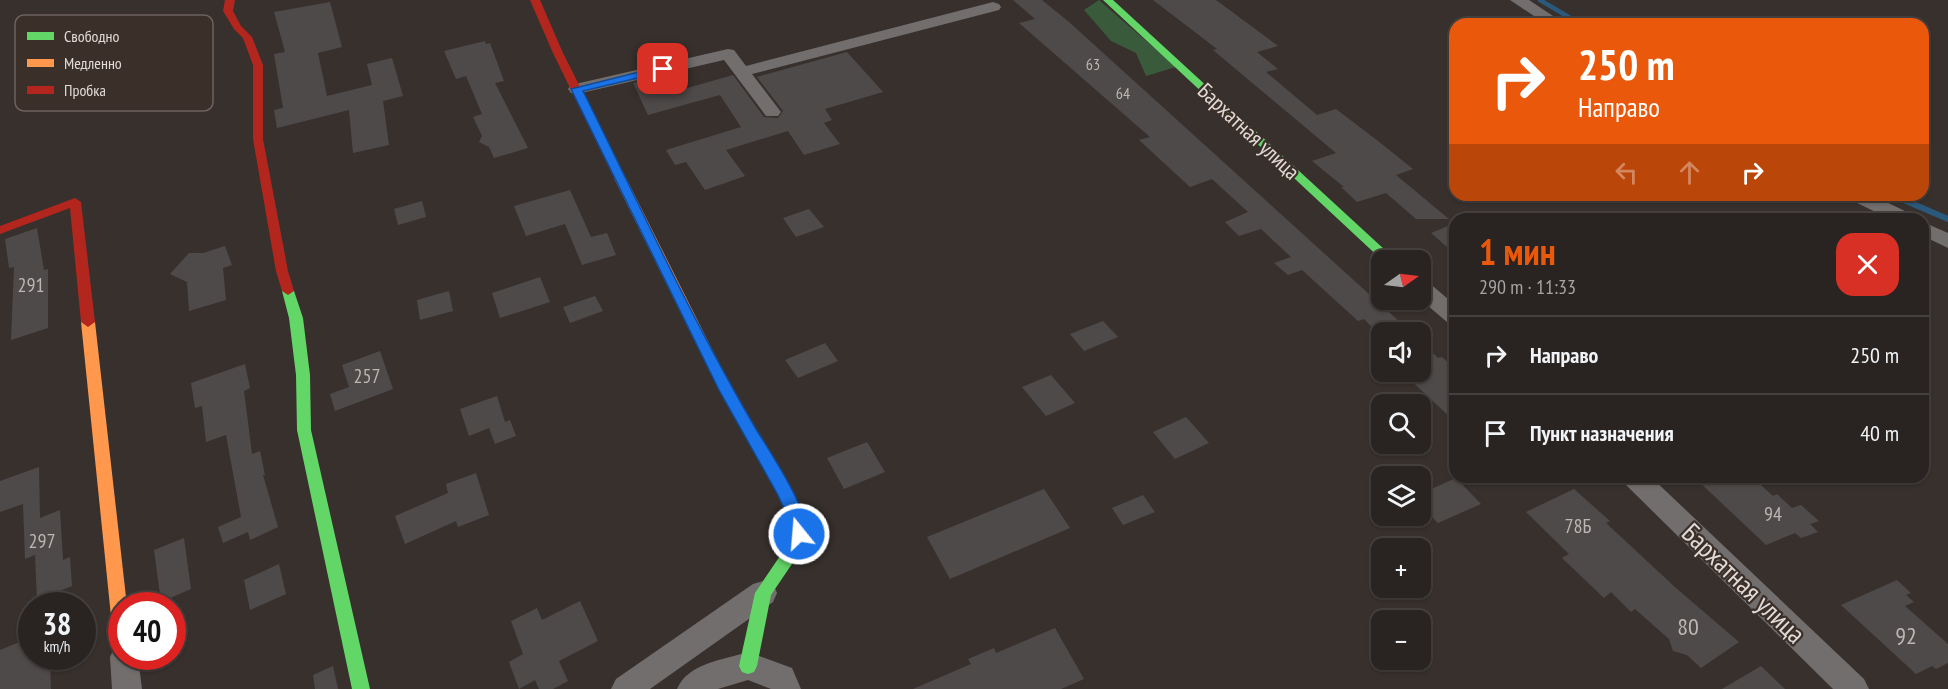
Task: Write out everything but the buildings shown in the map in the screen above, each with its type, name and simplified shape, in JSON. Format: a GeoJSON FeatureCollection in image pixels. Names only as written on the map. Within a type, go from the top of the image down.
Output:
{"type":"FeatureCollection","features":[{"type":"Feature","properties":{"kind":"street"},"geometry":{"type":"LineString","coordinates":[[230,0],[228,11],[237,27],[248,37],[258,65],[258,139],[282,271],[296,318],[303,375],[304,430],[362,689]]}},
{"type":"Feature","properties":{"kind":"street"},"geometry":{"type":"LineString","coordinates":[[535,0],[576,89],[726,390],[785,493],[796,517],[799,534],[789,558],[764,593],[626,689]]}},
{"type":"Feature","properties":{"kind":"street","name":"Бархатная улица"},"geometry":{"type":"LineString","coordinates":[[1108,0],[1379,250]]}},
{"type":"Feature","properties":{"kind":"street"},"geometry":{"type":"LineString","coordinates":[[1518,0],[1547,18]]}},
{"type":"Feature","properties":{"kind":"street"},"geometry":{"type":"LineString","coordinates":[[742,72],[993,7]]}},
{"type":"Feature","properties":{"kind":"street"},"geometry":{"type":"LineString","coordinates":[[576,89],[728,54],[772,112]]}},
{"type":"Feature","properties":{"kind":"street"},"geometry":{"type":"LineString","coordinates":[[1868,201],[1894,213]]}},
{"type":"Feature","properties":{"kind":"street"},"geometry":{"type":"LineString","coordinates":[[0,230],[75,202],[117,592]]}},
{"type":"Feature","properties":{"kind":"street"},"geometry":{"type":"LineString","coordinates":[[1929,231],[1948,241]]}},
{"type":"Feature","properties":{"kind":"street"},"geometry":{"type":"LineString","coordinates":[[1431,297],[1449,313]]}},
{"type":"Feature","properties":{"kind":"street","name":"Бархатная улица"},"geometry":{"type":"LineString","coordinates":[[1640,483],[1854,689]]}},
{"type":"Feature","properties":{"kind":"street"},"geometry":{"type":"LineString","coordinates":[[747,666],[764,593]]}},
{"type":"Feature","properties":{"kind":"street"},"geometry":{"type":"LineString","coordinates":[[692,689],[703,680],[747,666],[782,678],[786,689]]}},
{"type":"Feature","properties":{"kind":"street"},"geometry":{"type":"LineString","coordinates":[[126,670],[128,689]]}},
{"type":"Feature","properties":{"kind":"green space"},"geometry":{"type":"Polygon","coordinates":[[[1099,0],[1176,67],[1146,76],[1136,53],[1111,41],[1084,10],[1099,0]]]}},
{"type":"Feature","properties":{"kind":"waterway"},"geometry":{"type":"LineString","coordinates":[[1540,0],[1570,18]]}},
{"type":"Feature","properties":{"kind":"waterway"},"geometry":{"type":"LineString","coordinates":[[1906,201],[1948,219]]}},
{"type":"Feature","properties":{"kind":"traffic: fast"},"geometry":{"type":"LineString","coordinates":[[1108,0],[1379,250]]}},
{"type":"Feature","properties":{"kind":"traffic: fast"},"geometry":{"type":"LineString","coordinates":[[288,291],[296,318],[303,375],[304,430],[361,689]]}},
{"type":"Feature","properties":{"kind":"traffic: fast"},"geometry":{"type":"LineString","coordinates":[[748,666],[763,593],[790,555]]}},
{"type":"Feature","properties":{"kind":"traffic: slow"},"geometry":{"type":"LineString","coordinates":[[620,178],[726,390],[785,493],[796,517],[799,534],[790,555]]}},
{"type":"Feature","properties":{"kind":"traffic: slow"},"geometry":{"type":"LineString","coordinates":[[88,322],[117,592]]}},
{"type":"Feature","properties":{"kind":"traffic: jam"},"geometry":{"type":"LineString","coordinates":[[230,0],[228,11],[237,27],[247,37],[258,65],[258,139],[282,271],[288,291]]}},
{"type":"Feature","properties":{"kind":"traffic: jam"},"geometry":{"type":"LineString","coordinates":[[535,0],[558,53],[620,178]]}},
{"type":"Feature","properties":{"kind":"traffic: jam"},"geometry":{"type":"LineString","coordinates":[[0,230],[75,202],[88,322]]}},
{"type":"Feature","properties":{"kind":"route"},"geometry":{"type":"LineString","coordinates":[[663,69],[576,89],[726,390],[785,493],[796,517],[799,534]]}}]}
